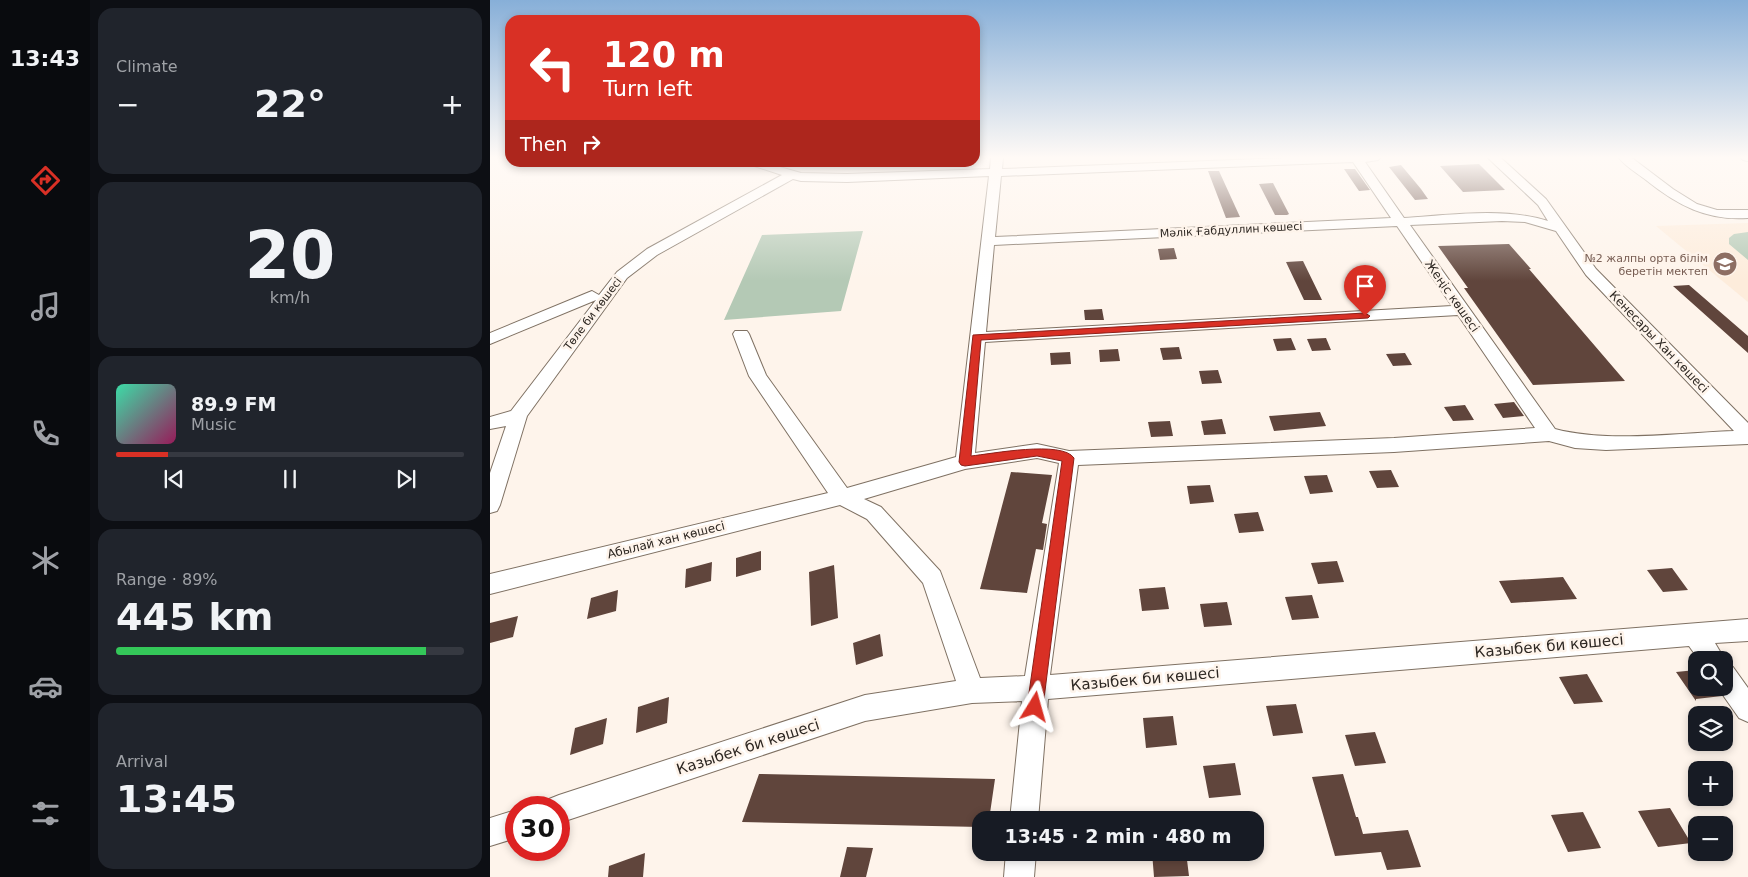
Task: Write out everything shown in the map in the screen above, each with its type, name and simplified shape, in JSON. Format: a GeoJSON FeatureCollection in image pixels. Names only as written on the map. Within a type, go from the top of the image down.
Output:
{"type":"FeatureCollection","features":[{"type":"Feature","properties":{"kind":"street","name":"Төле би көшесі"},"geometry":{"type":"LineString","coordinates":[[490,505],[518,416],[622,275],[652,252],[747,199]]}},
{"type":"Feature","properties":{"kind":"street"},"geometry":{"type":"LineString","coordinates":[[965,462],[992,199]]}},
{"type":"Feature","properties":{"kind":"street","name":"Жеңіс көшесі"},"geometry":{"type":"LineString","coordinates":[[1384,199],[1549,434]]}},
{"type":"Feature","properties":{"kind":"street","name":"Кенесары Хан көшесі"},"geometry":{"type":"LineString","coordinates":[[1539,199],[1591,272],[1748,435]]}},
{"type":"Feature","properties":{"kind":"street"},"geometry":{"type":"LineString","coordinates":[[1683,199],[1698,208],[1715,214],[1748,214]]}},
{"type":"Feature","properties":{"kind":"street","name":"Мәлік Ғабдуллин көшесі"},"geometry":{"type":"LineString","coordinates":[[987,241],[1502,217],[1526,218],[1562,229]]}},
{"type":"Feature","properties":{"kind":"street","name":"Төле би көшесі"},"geometry":{"type":"LineString","coordinates":[[490,338],[592,296]]}},
{"type":"Feature","properties":{"kind":"street"},"geometry":{"type":"LineString","coordinates":[[977,337],[1462,310]]}},
{"type":"Feature","properties":{"kind":"street"},"geometry":{"type":"LineString","coordinates":[[741,334],[758,376],[842,496]]}},
{"type":"Feature","properties":{"kind":"street"},"geometry":{"type":"LineString","coordinates":[[490,423],[518,416]]}},
{"type":"Feature","properties":{"kind":"street","name":"Абылай хан көшесі"},"geometry":{"type":"LineString","coordinates":[[490,584],[842,496],[965,462],[1037,452],[1068,458],[1394,445],[1549,434],[1575,441],[1606,443],[1748,435]]}},
{"type":"Feature","properties":{"kind":"street"},"geometry":{"type":"LineString","coordinates":[[1025,811],[1036,688],[1068,458]]}},
{"type":"Feature","properties":{"kind":"street","name":"Казыбек би көшесі"},"geometry":{"type":"LineString","coordinates":[[570,806],[865,708],[972,691],[1036,688],[1748,630]]}},
{"type":"Feature","properties":{"kind":"street"},"geometry":{"type":"LineString","coordinates":[[1695,635],[1707,651]]}},
{"type":"Feature","properties":{"kind":"street"},"geometry":{"type":"LineString","coordinates":[[1733,688],[1748,709]]}},
{"type":"Feature","properties":{"kind":"street"},"geometry":{"type":"LineString","coordinates":[[490,832],[505,827]]}},
{"type":"Feature","properties":{"kind":"street"},"geometry":{"type":"LineString","coordinates":[[1019,877],[1021,861]]}},
{"type":"Feature","properties":{"kind":"lane"},"geometry":{"type":"LineString","coordinates":[[842,496],[874,513],[932,578],[972,691]]}},
{"type":"Feature","properties":{"kind":"shaded area","name":"№2 жалпы орта білім беретін мектеп"},"geometry":{"type":"Polygon","coordinates":[[[1748,223],[1748,302],[1656,226],[1748,223]]]}},
{"type":"Feature","properties":{"kind":"green space"},"geometry":{"type":"Polygon","coordinates":[[[863,231],[841,311],[724,320],[762,235],[863,231]]]}},
{"type":"Feature","properties":{"kind":"green space"},"geometry":{"type":"Polygon","coordinates":[[[1748,232],[1748,260],[1729,244],[1729,238],[1734,234],[1748,232]]]}},
{"type":"Feature","properties":{"kind":"building"},"geometry":{"type":"Polygon","coordinates":[[[1219,199],[1232,199],[1240,217],[1226,218],[1219,199]]]}},
{"type":"Feature","properties":{"kind":"building"},"geometry":{"type":"Polygon","coordinates":[[[1267,199],[1281,199],[1289,214],[1275,215],[1267,199]]]}},
{"type":"Feature","properties":{"kind":"building"},"geometry":{"type":"Polygon","coordinates":[[[1509,244],[1625,381],[1533,385],[1464,288],[1468,288],[1438,246],[1509,244]]]}},
{"type":"Feature","properties":{"kind":"building"},"geometry":{"type":"Polygon","coordinates":[[[1174,248],[1177,259],[1160,260],[1158,249],[1174,248]]]}},
{"type":"Feature","properties":{"kind":"building"},"geometry":{"type":"Polygon","coordinates":[[[1303,261],[1322,300],[1304,300],[1286,262],[1303,261]]]}},
{"type":"Feature","properties":{"kind":"building"},"geometry":{"type":"Polygon","coordinates":[[[1689,285],[1748,336],[1748,353],[1673,286],[1689,285]]]}},
{"type":"Feature","properties":{"kind":"building"},"geometry":{"type":"Polygon","coordinates":[[[1102,309],[1104,320],[1085,320],[1084,310],[1102,309]]]}},
{"type":"Feature","properties":{"kind":"building"},"geometry":{"type":"Polygon","coordinates":[[[1291,338],[1296,350],[1277,351],[1273,339],[1291,338]]]}},
{"type":"Feature","properties":{"kind":"building"},"geometry":{"type":"Polygon","coordinates":[[[1326,338],[1331,350],[1312,351],[1307,339],[1326,338]]]}},
{"type":"Feature","properties":{"kind":"building"},"geometry":{"type":"Polygon","coordinates":[[[1179,347],[1182,359],[1163,360],[1160,348],[1179,347]]]}},
{"type":"Feature","properties":{"kind":"building"},"geometry":{"type":"Polygon","coordinates":[[[1118,349],[1120,361],[1100,362],[1099,350],[1118,349]]]}},
{"type":"Feature","properties":{"kind":"building"},"geometry":{"type":"Polygon","coordinates":[[[1070,352],[1071,364],[1051,365],[1050,353],[1070,352]]]}},
{"type":"Feature","properties":{"kind":"building"},"geometry":{"type":"Polygon","coordinates":[[[1405,353],[1412,365],[1393,366],[1386,354],[1405,353]]]}},
{"type":"Feature","properties":{"kind":"building"},"geometry":{"type":"Polygon","coordinates":[[[1218,370],[1222,383],[1202,384],[1199,371],[1218,370]]]}},
{"type":"Feature","properties":{"kind":"building"},"geometry":{"type":"Polygon","coordinates":[[[1514,402],[1524,416],[1503,418],[1494,404],[1514,402]]]}},
{"type":"Feature","properties":{"kind":"building"},"geometry":{"type":"Polygon","coordinates":[[[1465,405],[1474,420],[1453,421],[1444,407],[1465,405]]]}},
{"type":"Feature","properties":{"kind":"building"},"geometry":{"type":"Polygon","coordinates":[[[1320,412],[1326,426],[1274,431],[1269,416],[1320,412]]]}},
{"type":"Feature","properties":{"kind":"building"},"geometry":{"type":"Polygon","coordinates":[[[1222,419],[1226,434],[1204,435],[1201,421],[1222,419]]]}},
{"type":"Feature","properties":{"kind":"building"},"geometry":{"type":"Polygon","coordinates":[[[1170,421],[1173,436],[1151,437],[1148,422],[1170,421]]]}},
{"type":"Feature","properties":{"kind":"building"},"geometry":{"type":"Polygon","coordinates":[[[1391,470],[1399,487],[1377,488],[1369,471],[1391,470]]]}},
{"type":"Feature","properties":{"kind":"building"},"geometry":{"type":"Polygon","coordinates":[[[1011,472],[1052,475],[1042,523],[1047,524],[1043,550],[1036,549],[1027,593],[980,589],[1011,472]]]}},
{"type":"Feature","properties":{"kind":"building"},"geometry":{"type":"Polygon","coordinates":[[[1327,475],[1333,492],[1310,494],[1304,476],[1327,475]]]}},
{"type":"Feature","properties":{"kind":"building"},"geometry":{"type":"Polygon","coordinates":[[[1210,485],[1214,502],[1190,504],[1187,486],[1210,485]]]}},
{"type":"Feature","properties":{"kind":"building"},"geometry":{"type":"Polygon","coordinates":[[[1258,512],[1264,531],[1239,533],[1234,514],[1258,512]]]}},
{"type":"Feature","properties":{"kind":"building"},"geometry":{"type":"Polygon","coordinates":[[[761,551],[761,570],[736,577],[736,558],[761,551]]]}},
{"type":"Feature","properties":{"kind":"building"},"geometry":{"type":"Polygon","coordinates":[[[1337,561],[1344,582],[1318,584],[1311,563],[1337,561]]]}},
{"type":"Feature","properties":{"kind":"building"},"geometry":{"type":"Polygon","coordinates":[[[712,562],[711,581],[685,588],[686,569],[712,562]]]}},
{"type":"Feature","properties":{"kind":"building"},"geometry":{"type":"Polygon","coordinates":[[[834,565],[838,618],[811,626],[809,572],[834,565]]]}},
{"type":"Feature","properties":{"kind":"building"},"geometry":{"type":"Polygon","coordinates":[[[1672,568],[1688,590],[1663,592],[1647,570],[1672,568]]]}},
{"type":"Feature","properties":{"kind":"building"},"geometry":{"type":"Polygon","coordinates":[[[1563,577],[1577,599],[1511,603],[1499,581],[1563,577]]]}},
{"type":"Feature","properties":{"kind":"building"},"geometry":{"type":"Polygon","coordinates":[[[1165,587],[1169,609],[1142,611],[1139,589],[1165,587]]]}},
{"type":"Feature","properties":{"kind":"building"},"geometry":{"type":"Polygon","coordinates":[[[618,590],[616,611],[587,619],[591,598],[618,590]]]}},
{"type":"Feature","properties":{"kind":"building"},"geometry":{"type":"Polygon","coordinates":[[[1312,595],[1319,618],[1292,620],[1285,597],[1312,595]]]}},
{"type":"Feature","properties":{"kind":"building"},"geometry":{"type":"Polygon","coordinates":[[[1227,602],[1232,625],[1204,627],[1200,604],[1227,602]]]}},
{"type":"Feature","properties":{"kind":"building"},"geometry":{"type":"Polygon","coordinates":[[[518,616],[513,637],[490,643],[490,623],[518,616]]]}},
{"type":"Feature","properties":{"kind":"building"},"geometry":{"type":"Polygon","coordinates":[[[880,634],[883,656],[856,665],[853,643],[880,634]]]}},
{"type":"Feature","properties":{"kind":"building"},"geometry":{"type":"Polygon","coordinates":[[[1688,671],[1688,689],[1676,672],[1688,671]]]}},
{"type":"Feature","properties":{"kind":"building"},"geometry":{"type":"Polygon","coordinates":[[[1587,674],[1603,702],[1574,704],[1559,677],[1587,674]]]}},
{"type":"Feature","properties":{"kind":"building"},"geometry":{"type":"Polygon","coordinates":[[[1693,696],[1722,696],[1696,699],[1696,701],[1693,696]]]}},
{"type":"Feature","properties":{"kind":"building"},"geometry":{"type":"Polygon","coordinates":[[[669,697],[667,723],[636,733],[638,707],[669,697]]]}},
{"type":"Feature","properties":{"kind":"building"},"geometry":{"type":"Polygon","coordinates":[[[1296,704],[1303,733],[1273,736],[1266,706],[1296,704]]]}},
{"type":"Feature","properties":{"kind":"building"},"geometry":{"type":"Polygon","coordinates":[[[1173,716],[1177,745],[1146,748],[1143,718],[1173,716]]]}},
{"type":"Feature","properties":{"kind":"building"},"geometry":{"type":"Polygon","coordinates":[[[607,718],[603,744],[570,755],[575,728],[607,718]]]}},
{"type":"Feature","properties":{"kind":"building"},"geometry":{"type":"Polygon","coordinates":[[[1375,732],[1386,763],[1355,766],[1345,735],[1375,732]]]}},
{"type":"Feature","properties":{"kind":"building"},"geometry":{"type":"Polygon","coordinates":[[[1235,763],[1241,795],[1209,798],[1203,766],[1235,763]]]}},
{"type":"Feature","properties":{"kind":"building"},"geometry":{"type":"Polygon","coordinates":[[[759,774],[995,779],[990,811],[972,811],[972,827],[742,822],[759,774]]]}},
{"type":"Feature","properties":{"kind":"building"},"geometry":{"type":"Polygon","coordinates":[[[1343,774],[1363,834],[1408,830],[1421,867],[1387,870],[1381,852],[1335,856],[1312,777],[1343,774]]]}},
{"type":"Feature","properties":{"kind":"building"},"geometry":{"type":"Polygon","coordinates":[[[1670,808],[1688,838],[1688,843],[1658,847],[1638,811],[1670,808]]]}},
{"type":"Feature","properties":{"kind":"building"},"geometry":{"type":"Polygon","coordinates":[[[1583,812],[1601,848],[1568,852],[1551,815],[1583,812]]]}},
{"type":"Feature","properties":{"kind":"building"},"geometry":{"type":"Polygon","coordinates":[[[847,847],[873,848],[866,877],[840,877],[847,847]]]}},
{"type":"Feature","properties":{"kind":"building"},"geometry":{"type":"Polygon","coordinates":[[[645,853],[643,877],[608,877],[609,866],[645,853]]]}},
{"type":"Feature","properties":{"kind":"building"},"geometry":{"type":"Polygon","coordinates":[[[1153,861],[1187,861],[1189,876],[1154,877],[1153,861]]]}},
{"type":"Feature","properties":{"kind":"place","name":"№2 жалпы орта білім беретін мектеп"},"geometry":{"type":"Point","coordinates":[1725,264]}},
{"type":"Feature","properties":{"kind":"route"},"geometry":{"type":"LineString","coordinates":[[1035,707],[1036,688],[1039,678],[1068,458],[1037,452],[965,462],[977,337],[1365,316]]}}]}
